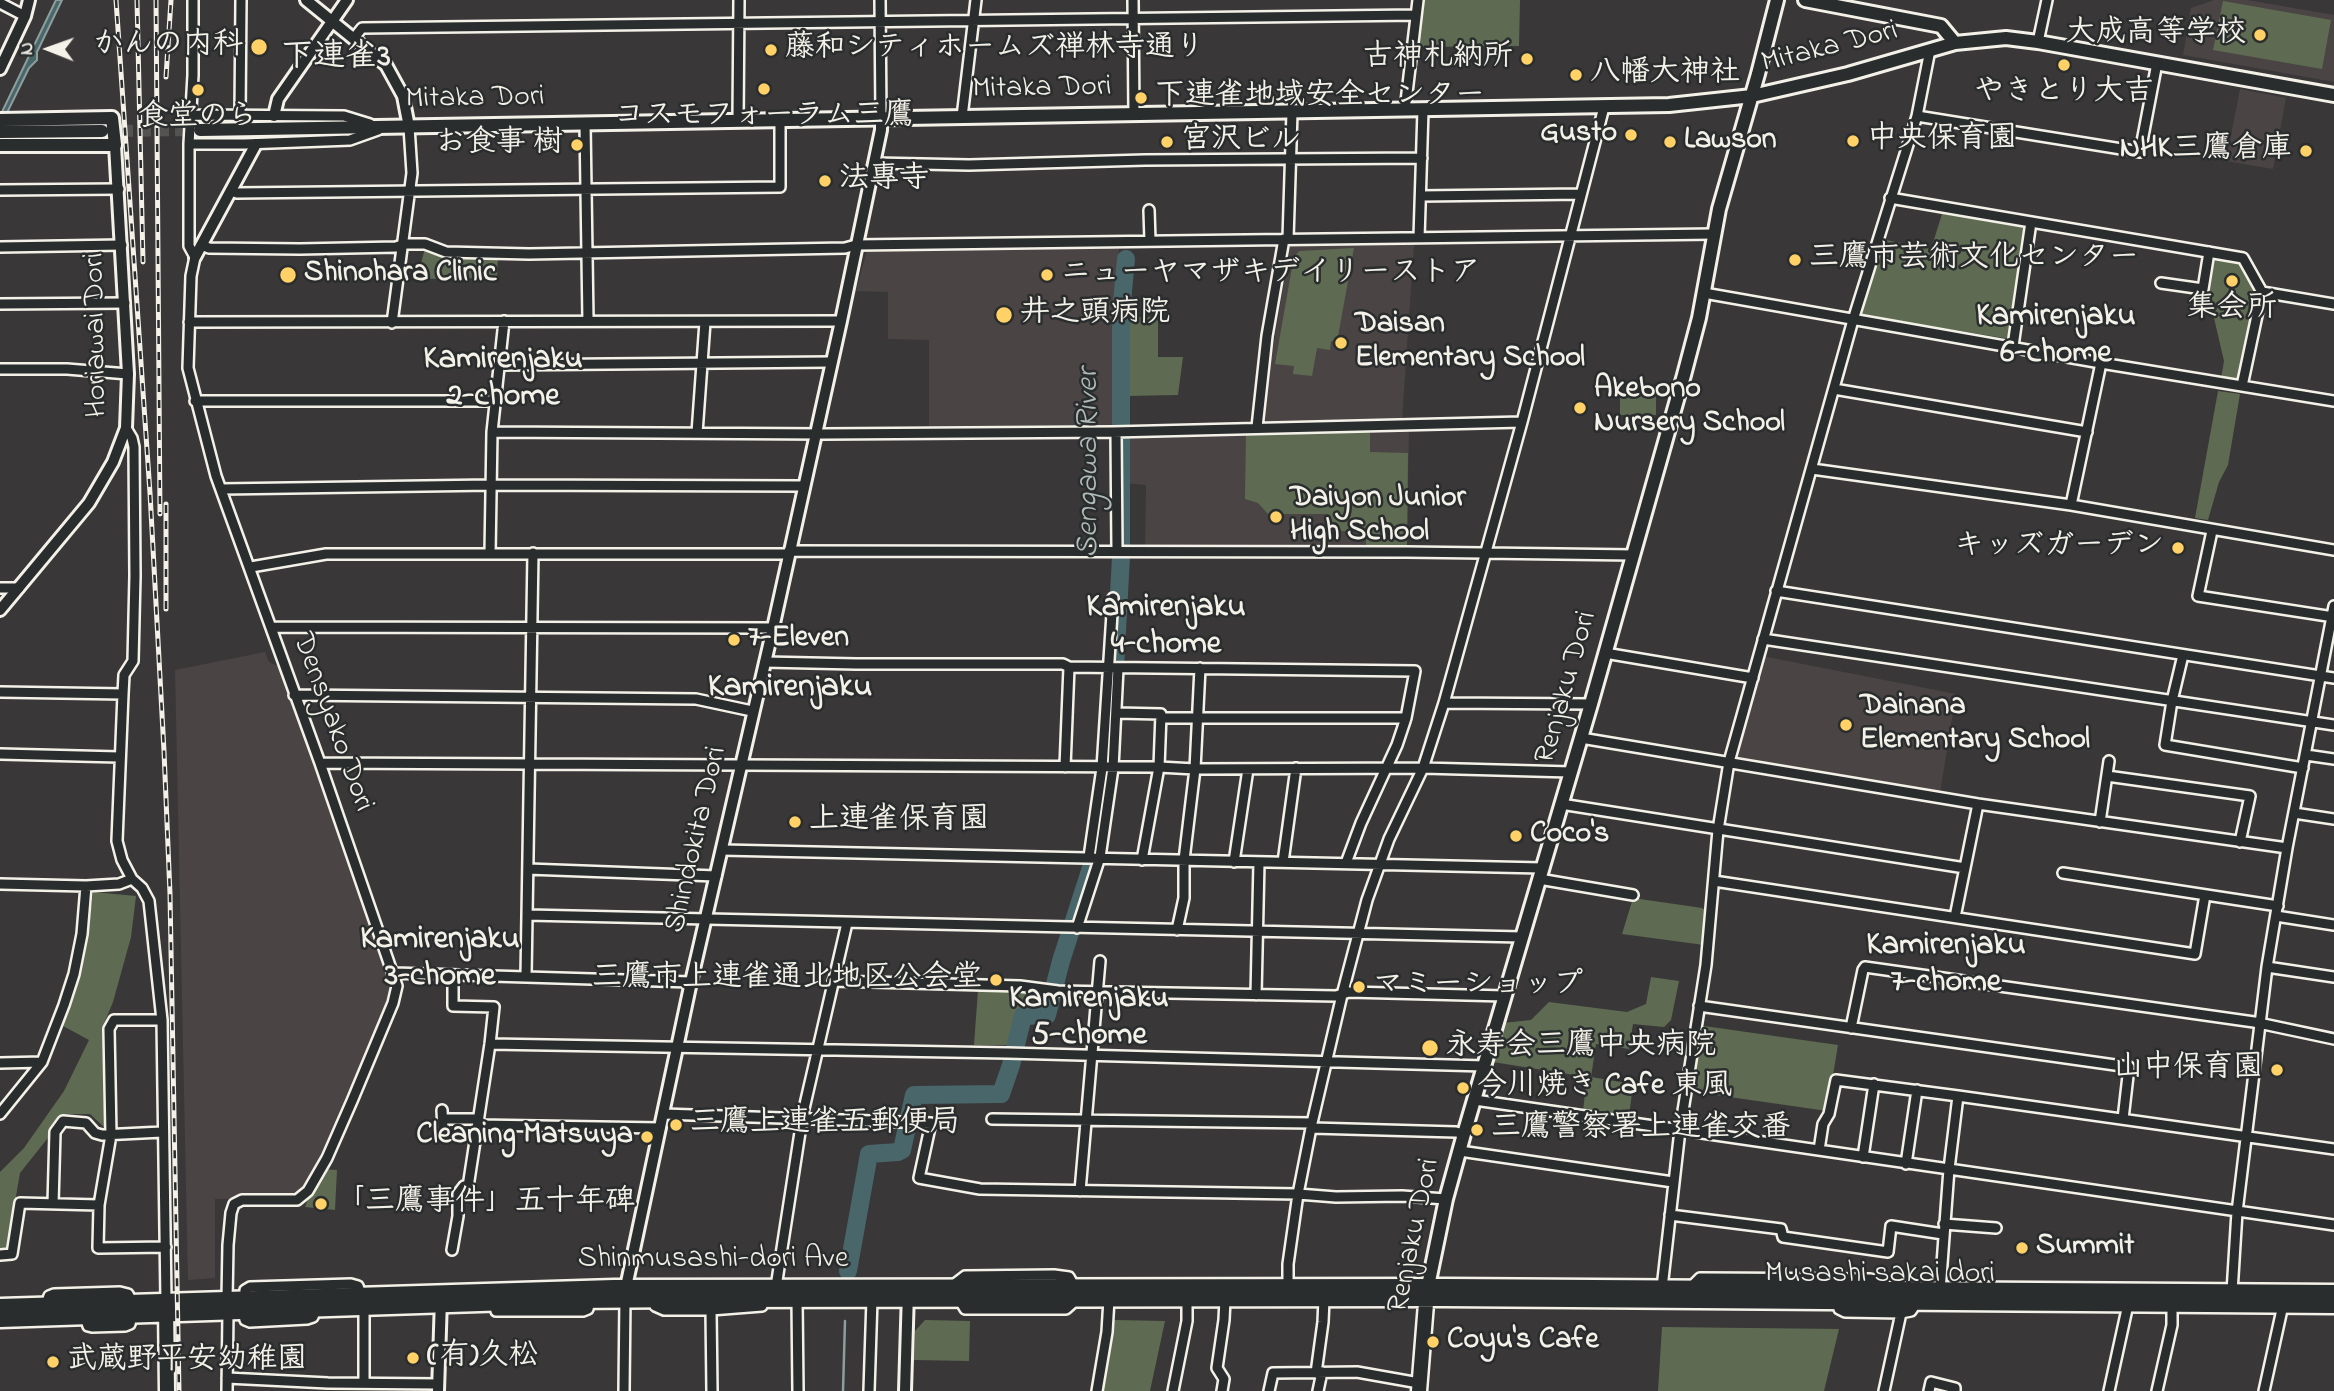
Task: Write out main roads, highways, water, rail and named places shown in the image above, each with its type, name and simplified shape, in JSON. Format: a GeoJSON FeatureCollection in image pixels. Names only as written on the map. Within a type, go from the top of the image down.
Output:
{"type":"FeatureCollection","features":[{"type":"Feature","properties":{"kind":"main road","name":"Renjaku Dori"},"geometry":{"type":"LineString","coordinates":[[1419,1387],[1427,1293],[1446,1199],[1685,371],[1704,293],[1714,234],[1777,0]]}},
{"type":"Feature","properties":{"kind":"main road"},"geometry":{"type":"LineString","coordinates":[[1805,0],[1941,26],[1955,43]]}},
{"type":"Feature","properties":{"kind":"main road","name":"Mitaka Dori"},"geometry":{"type":"LineString","coordinates":[[200,130],[1669,105],[1752,96],[1848,74],[1955,43],[2006,38],[2038,41],[2334,95]]}},
{"type":"Feature","properties":{"kind":"main road"},"geometry":{"type":"LineString","coordinates":[[0,120],[112,118],[115,145],[0,145]]}},
{"type":"Feature","properties":{"kind":"main road"},"geometry":{"type":"LineString","coordinates":[[0,132],[102,131]]}},
{"type":"Feature","properties":{"kind":"main road","name":"Shinmusashi-dori Ave"},"geometry":{"type":"LineString","coordinates":[[0,1306],[132,1309],[776,1287],[908,1293],[1076,1293],[1288,1286],[1427,1293]]}},
{"type":"Feature","properties":{"kind":"main road","name":"Musashi sakai dori"},"geometry":{"type":"LineString","coordinates":[[1427,1293],[1662,1288],[1880,1289],[1940,1296],[2129,1297],[2232,1292],[2334,1292]]}},
{"type":"Feature","properties":{"kind":"main road","name":"Shinmusashi-dori Ave"},"geometry":{"type":"LineString","coordinates":[[441,1298],[494,1303],[590,1301],[625,1294],[654,1301],[794,1300],[872,1299],[908,1293]]}},
{"type":"Feature","properties":{"kind":"main road","name":"Shinmusashi-dori Ave"},"geometry":{"type":"LineString","coordinates":[[1076,1293],[1109,1299],[1324,1299],[1427,1293]]}},
{"type":"Feature","properties":{"kind":"main road","name":"Musashi sakai dori"},"geometry":{"type":"LineString","coordinates":[[1427,1293],[1837,1302],[1917,1302],[1940,1296]]}},
{"type":"Feature","properties":{"kind":"main road","name":"Musashi sakai dori"},"geometry":{"type":"LineString","coordinates":[[2129,1297],[2172,1304],[2334,1306]]}},
{"type":"Feature","properties":{"kind":"main road","name":"Shinmusashi-dori Ave"},"geometry":{"type":"LineString","coordinates":[[236,1305],[316,1309],[362,1301]]}},
{"type":"Feature","properties":{"kind":"main road"},"geometry":{"type":"LineString","coordinates":[[166,1308],[167,1391]]}},
{"type":"Feature","properties":{"kind":"main road","name":"Shinmusashi-dori Ave"},"geometry":{"type":"LineString","coordinates":[[0,1320],[85,1317],[132,1309]]}},
{"type":"Feature","properties":{"kind":"water"},"geometry":{"type":"Polygon","coordinates":[[[56,0],[62,0],[37,52],[37,60],[29,68],[0,127],[0,116],[56,0]]]}},
{"type":"Feature","properties":{"kind":"waterway","name":"Sengawa River"},"geometry":{"type":"LineString","coordinates":[[1114,686],[1121,557],[1121,313],[1126,259]]}},
{"type":"Feature","properties":{"kind":"waterway","name":"Sengawa River"},"geometry":{"type":"LineString","coordinates":[[848,1271],[869,1154],[902,1150],[914,1095],[1001,1094],[1023,1016],[1047,1015],[1061,961],[1098,846]]}},
{"type":"Feature","properties":{"kind":"waterway","name":"Sengawa River"},"geometry":{"type":"LineString","coordinates":[[843,1391],[845,1321]]}},
{"type":"Feature","properties":{"kind":"tunnel"},"geometry":{"type":"LineString","coordinates":[[103,131],[200,130]]}},
{"type":"Feature","properties":{"kind":"railway"},"geometry":{"type":"LineString","coordinates":[[116,0],[150,493],[164,751],[170,894],[179,1391]]}},
{"type":"Feature","properties":{"kind":"railway"},"geometry":{"type":"LineString","coordinates":[[137,0],[143,262]]}},
{"type":"Feature","properties":{"kind":"railway"},"geometry":{"type":"LineString","coordinates":[[156,0],[160,514]]}},
{"type":"Feature","properties":{"kind":"railway"},"geometry":{"type":"LineString","coordinates":[[166,77],[171,0]]}},
{"type":"Feature","properties":{"kind":"railway"},"geometry":{"type":"LineString","coordinates":[[166,504],[166,609]]}},
{"type":"Feature","properties":{"kind":"place","name":"大成高等学校"},"geometry":{"type":"Point","coordinates":[2260,35]}},
{"type":"Feature","properties":{"kind":"place","name":"かんの内科"},"geometry":{"type":"Point","coordinates":[259,47]}},
{"type":"Feature","properties":{"kind":"place","name":"藤和シティホームズ禅林寺通り"},"geometry":{"type":"Point","coordinates":[771,50]}},
{"type":"Feature","properties":{"kind":"place","name":"古神札納所"},"geometry":{"type":"Point","coordinates":[1527,59]}},
{"type":"Feature","properties":{"kind":"place","name":"やきとり大吉"},"geometry":{"type":"Point","coordinates":[2064,65]}},
{"type":"Feature","properties":{"kind":"place","name":"八幡大神社"},"geometry":{"type":"Point","coordinates":[1576,75]}},
{"type":"Feature","properties":{"kind":"place","name":"コスモフォーラム三鷹"},"geometry":{"type":"Point","coordinates":[764,89]}},
{"type":"Feature","properties":{"kind":"place","name":"食堂のら"},"geometry":{"type":"Point","coordinates":[198,90]}},
{"type":"Feature","properties":{"kind":"place","name":"下連雀地域安全センター"},"geometry":{"type":"Point","coordinates":[1141,98]}},
{"type":"Feature","properties":{"kind":"place","name":"Gusto"},"geometry":{"type":"Point","coordinates":[1631,135]}},
{"type":"Feature","properties":{"kind":"place","name":"中央保育園"},"geometry":{"type":"Point","coordinates":[1853,141]}},
{"type":"Feature","properties":{"kind":"place","name":"宮沢ビル"},"geometry":{"type":"Point","coordinates":[1167,142]}},
{"type":"Feature","properties":{"kind":"place","name":"Lawson"},"geometry":{"type":"Point","coordinates":[1670,142]}},
{"type":"Feature","properties":{"kind":"place","name":"お食事 樹"},"geometry":{"type":"Point","coordinates":[577,145]}},
{"type":"Feature","properties":{"kind":"place","name":"NHK三鷹倉庫"},"geometry":{"type":"Point","coordinates":[2306,151]}},
{"type":"Feature","properties":{"kind":"place","name":"法專寺"},"geometry":{"type":"Point","coordinates":[825,181]}},
{"type":"Feature","properties":{"kind":"place","name":"三鷹市芸術文化センター"},"geometry":{"type":"Point","coordinates":[1795,260]}},
{"type":"Feature","properties":{"kind":"place","name":"Shinohara Clinic"},"geometry":{"type":"Point","coordinates":[288,275]}},
{"type":"Feature","properties":{"kind":"place","name":"ニューヤマザキデイリーストア"},"geometry":{"type":"Point","coordinates":[1047,275]}},
{"type":"Feature","properties":{"kind":"place","name":"集会所"},"geometry":{"type":"Point","coordinates":[2232,281]}},
{"type":"Feature","properties":{"kind":"place","name":"井之頭病院"},"geometry":{"type":"Point","coordinates":[1004,315]}},
{"type":"Feature","properties":{"kind":"place","name":"Daisan Elementary School"},"geometry":{"type":"Point","coordinates":[1341,343]}},
{"type":"Feature","properties":{"kind":"place","name":"Akebono Nursery School"},"geometry":{"type":"Point","coordinates":[1580,408]}},
{"type":"Feature","properties":{"kind":"place","name":"Daiyon Junior High School"},"geometry":{"type":"Point","coordinates":[1276,517]}},
{"type":"Feature","properties":{"kind":"place","name":"キッズガーデン"},"geometry":{"type":"Point","coordinates":[2178,548]}},
{"type":"Feature","properties":{"kind":"place","name":"7-Eleven"},"geometry":{"type":"Point","coordinates":[734,640]}},
{"type":"Feature","properties":{"kind":"place","name":"Dainana Elementary School"},"geometry":{"type":"Point","coordinates":[1846,725]}},
{"type":"Feature","properties":{"kind":"place","name":"上連雀保育園"},"geometry":{"type":"Point","coordinates":[795,822]}},
{"type":"Feature","properties":{"kind":"place","name":"Coco's"},"geometry":{"type":"Point","coordinates":[1516,836]}},
{"type":"Feature","properties":{"kind":"place","name":"三鷹市上連雀通北地区公会堂"},"geometry":{"type":"Point","coordinates":[996,980]}},
{"type":"Feature","properties":{"kind":"place","name":"マミーショップ"},"geometry":{"type":"Point","coordinates":[1359,987]}},
{"type":"Feature","properties":{"kind":"place","name":"永寿会三鷹中央病院"},"geometry":{"type":"Point","coordinates":[1430,1048]}},
{"type":"Feature","properties":{"kind":"place","name":"山中保育園"},"geometry":{"type":"Point","coordinates":[2277,1070]}},
{"type":"Feature","properties":{"kind":"place","name":"今川焼き Cafe 東風"},"geometry":{"type":"Point","coordinates":[1463,1088]}},
{"type":"Feature","properties":{"kind":"place","name":"三鷹上連雀五郵便局"},"geometry":{"type":"Point","coordinates":[676,1125]}},
{"type":"Feature","properties":{"kind":"place","name":"三鷹警察署上連雀交番"},"geometry":{"type":"Point","coordinates":[1477,1130]}},
{"type":"Feature","properties":{"kind":"place","name":"Cleaning Matsuya"},"geometry":{"type":"Point","coordinates":[647,1137]}},
{"type":"Feature","properties":{"kind":"place","name":"「三鷹事件」五十年碑"},"geometry":{"type":"Point","coordinates":[321,1204]}},
{"type":"Feature","properties":{"kind":"place","name":"Summit"},"geometry":{"type":"Point","coordinates":[2022,1248]}},
{"type":"Feature","properties":{"kind":"place","name":"Coyu's Cafe"},"geometry":{"type":"Point","coordinates":[1433,1342]}},
{"type":"Feature","properties":{"kind":"place","name":"(有)久松"},"geometry":{"type":"Point","coordinates":[413,1358]}},
{"type":"Feature","properties":{"kind":"place","name":"武蔵野平安幼稚園"},"geometry":{"type":"Point","coordinates":[53,1362]}},
{"type":"Feature","properties":{"kind":"district","name":"下連雀3"},"geometry":{"type":"Point","coordinates":[336,60]}},
{"type":"Feature","properties":{"kind":"district","name":"Kamirenjaku 6-chome"},"geometry":{"type":"Point","coordinates":[2056,338]}},
{"type":"Feature","properties":{"kind":"district","name":"Kamirenjaku 2-chome"},"geometry":{"type":"Point","coordinates":[503,380]}},
{"type":"Feature","properties":{"kind":"district","name":"Kamirenjaku 4-chome"},"geometry":{"type":"Point","coordinates":[1166,628]}},
{"type":"Feature","properties":{"kind":"district","name":"Kamirenjaku"},"geometry":{"type":"Point","coordinates":[790,690]}},
{"type":"Feature","properties":{"kind":"district","name":"Kamirenjaku 3-chome"},"geometry":{"type":"Point","coordinates":[440,960]}},
{"type":"Feature","properties":{"kind":"district","name":"Kamirenjaku 7-chome"},"geometry":{"type":"Point","coordinates":[1946,966]}},
{"type":"Feature","properties":{"kind":"district","name":"Kamirenjaku 5-chome"},"geometry":{"type":"Point","coordinates":[1089,1020]}}]}
